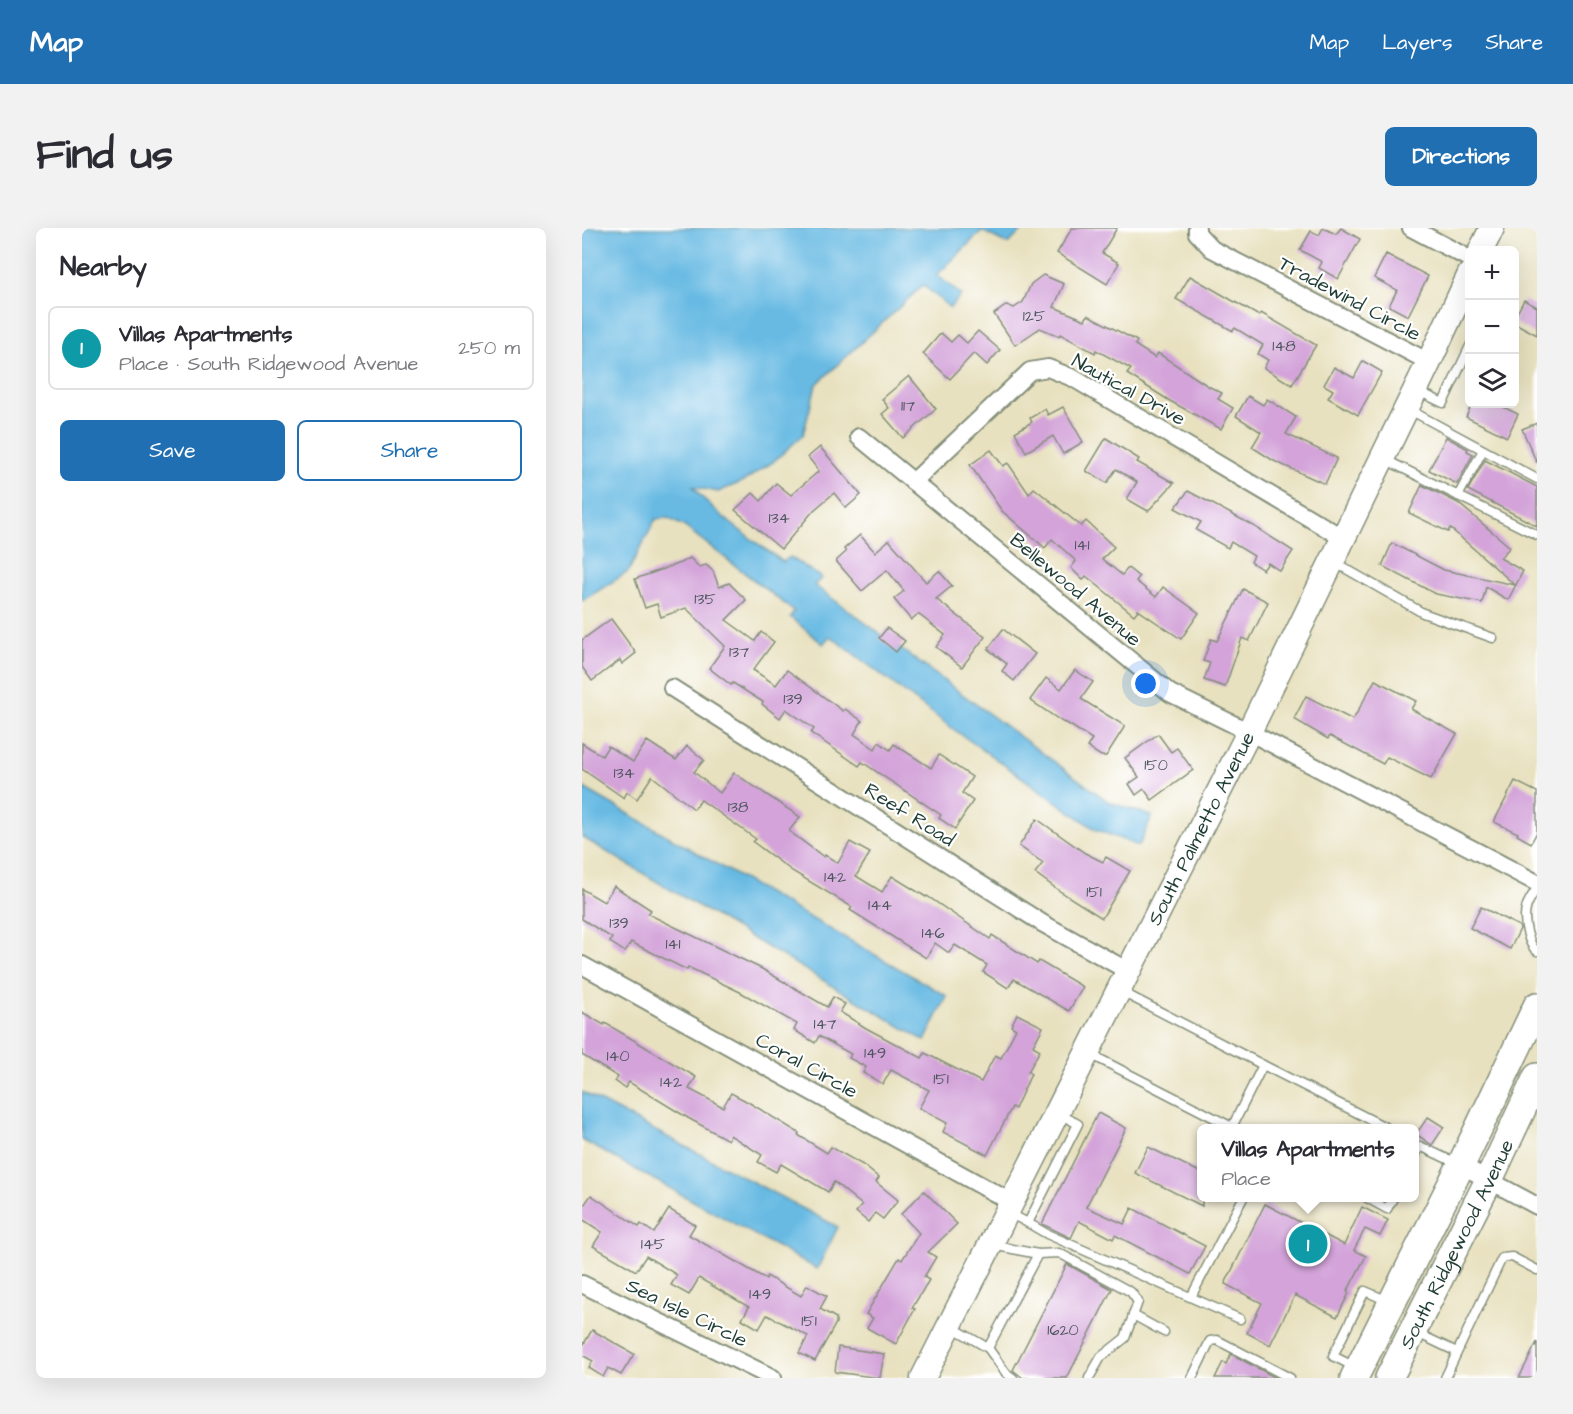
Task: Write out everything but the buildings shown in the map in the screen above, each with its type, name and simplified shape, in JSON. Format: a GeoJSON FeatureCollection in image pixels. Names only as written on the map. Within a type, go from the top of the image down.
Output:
{"type":"FeatureCollection","features":[{"type":"Feature","properties":{"kind":"main road","name":"South Ridgewood Avenue"},"geometry":{"type":"LineString","coordinates":[[1356,1373],[1461,1165],[1537,1006]]}},
{"type":"Feature","properties":{"kind":"main road","name":"South Ridgewood Avenue"},"geometry":{"type":"LineString","coordinates":[[1389,1378],[1489,1180],[1537,1077]]}},
{"type":"Feature","properties":{"kind":"street","name":"Tradewind Circle"},"geometry":{"type":"LineString","coordinates":[[1197,228],[1197,233],[1212,249],[1429,363]]}},
{"type":"Feature","properties":{"kind":"street"},"geometry":{"type":"LineString","coordinates":[[1411,228],[1465,272]]}},
{"type":"Feature","properties":{"kind":"street"},"geometry":{"type":"LineString","coordinates":[[1483,246],[1492,228]]}},
{"type":"Feature","properties":{"kind":"street","name":"South Palmetto Avenue"},"geometry":{"type":"LineString","coordinates":[[923,1378],[1249,732],[1429,363],[1465,284]]}},
{"type":"Feature","properties":{"kind":"street","name":"Nautical Drive"},"geometry":{"type":"LineString","coordinates":[[913,482],[1030,371],[1048,368],[1073,378],[1343,538]]}},
{"type":"Feature","properties":{"kind":"street","name":"Bellewood Avenue"},"geometry":{"type":"LineString","coordinates":[[859,437],[1170,693],[1249,732],[1537,885]]}},
{"type":"Feature","properties":{"kind":"street","name":"Reef Road"},"geometry":{"type":"LineString","coordinates":[[672,688],[1042,923],[1123,980]]}},
{"type":"Feature","properties":{"kind":"street","name":"Coral Circle"},"geometry":{"type":"LineString","coordinates":[[582,965],[1009,1207]]}},
{"type":"Feature","properties":{"kind":"street"},"geometry":{"type":"LineString","coordinates":[[1461,1165],[1537,1206]]}},
{"type":"Feature","properties":{"kind":"street","name":"Sea Isle Circle"},"geometry":{"type":"LineString","coordinates":[[582,1284],[772,1378]]}},
{"type":"Feature","properties":{"kind":"lane"},"geometry":{"type":"LineString","coordinates":[[1411,399],[1443,403],[1466,354]]}},
{"type":"Feature","properties":{"kind":"lane"},"geometry":{"type":"LineString","coordinates":[[1411,399],[1483,450],[1537,479]]}},
{"type":"Feature","properties":{"kind":"lane"},"geometry":{"type":"LineString","coordinates":[[1458,496],[1483,450]]}},
{"type":"Feature","properties":{"kind":"lane"},"geometry":{"type":"LineString","coordinates":[[1382,458],[1537,535]]}},
{"type":"Feature","properties":{"kind":"lane"},"geometry":{"type":"LineString","coordinates":[[1332,560],[1423,613],[1493,638]]}},
{"type":"Feature","properties":{"kind":"lane"},"geometry":{"type":"LineString","coordinates":[[1537,885],[1525,910],[1528,936],[1533,949],[1537,951]]}},
{"type":"Feature","properties":{"kind":"lane"},"geometry":{"type":"LineString","coordinates":[[1123,980],[1263,1065],[1379,1124]]}},
{"type":"Feature","properties":{"kind":"lane"},"geometry":{"type":"LineString","coordinates":[[1087,1053],[1226,1124]]}},
{"type":"Feature","properties":{"kind":"lane"},"geometry":{"type":"LineString","coordinates":[[1236,1124],[1263,1065]]}},
{"type":"Feature","properties":{"kind":"lane"},"geometry":{"type":"LineString","coordinates":[[1028,1223],[1078,1125],[1057,1113]]}},
{"type":"Feature","properties":{"kind":"lane"},"geometry":{"type":"LineString","coordinates":[[1419,1145],[1461,1165]]}},
{"type":"Feature","properties":{"kind":"lane"},"geometry":{"type":"LineString","coordinates":[[1191,1297],[1240,1202]]}},
{"type":"Feature","properties":{"kind":"lane"},"geometry":{"type":"LineString","coordinates":[[1375,1202],[1387,1209],[1390,1202]]}},
{"type":"Feature","properties":{"kind":"lane"},"geometry":{"type":"LineString","coordinates":[[1009,1207],[1028,1223],[1047,1234],[1240,1319]]}},
{"type":"Feature","properties":{"kind":"lane"},"geometry":{"type":"LineString","coordinates":[[990,1244],[1038,1254],[1059,1253],[1131,1292],[1138,1302],[1125,1338],[1101,1357],[1089,1378]]}},
{"type":"Feature","properties":{"kind":"lane"},"geometry":{"type":"LineString","coordinates":[[988,1348],[1038,1254]]}},
{"type":"Feature","properties":{"kind":"lane"},"geometry":{"type":"LineString","coordinates":[[1445,1378],[1502,1258],[1512,1257],[1537,1270]]}},
{"type":"Feature","properties":{"kind":"lane"},"geometry":{"type":"LineString","coordinates":[[1133,1315],[1164,1332]]}},
{"type":"Feature","properties":{"kind":"lane"},"geometry":{"type":"LineString","coordinates":[[949,1326],[988,1348],[1006,1373],[1013,1378]]}},
{"type":"Feature","properties":{"kind":"lane"},"geometry":{"type":"LineString","coordinates":[[1413,1331],[1457,1352]]}},
{"type":"Feature","properties":{"kind":"lane"},"geometry":{"type":"LineString","coordinates":[[1192,1378],[1210,1341],[1217,1340],[1290,1378]]}},
{"type":"Feature","properties":{"kind":"water"},"geometry":{"type":"Polygon","coordinates":[[[582,228],[1025,228],[1008,244],[982,231],[937,275],[961,295],[950,308],[923,285],[816,385],[803,435],[773,462],[744,481],[718,492],[693,487],[724,518],[747,536],[783,562],[790,557],[822,578],[814,585],[1109,802],[1152,816],[1139,846],[1095,829],[956,731],[830,636],[823,644],[790,617],[794,611],[685,527],[668,518],[656,519],[628,572],[582,601],[582,228]]]}},
{"type":"Feature","properties":{"kind":"water"},"geometry":{"type":"Polygon","coordinates":[[[582,787],[947,996],[925,1041],[582,837],[582,787]]]}},
{"type":"Feature","properties":{"kind":"water"},"geometry":{"type":"Polygon","coordinates":[[[582,1092],[838,1227],[817,1269],[582,1140],[582,1092]]]}},
{"type":"Feature","properties":{"kind":"place","name":"Villas Apartments"},"geometry":{"type":"Point","coordinates":[1308,1244]}}]}
